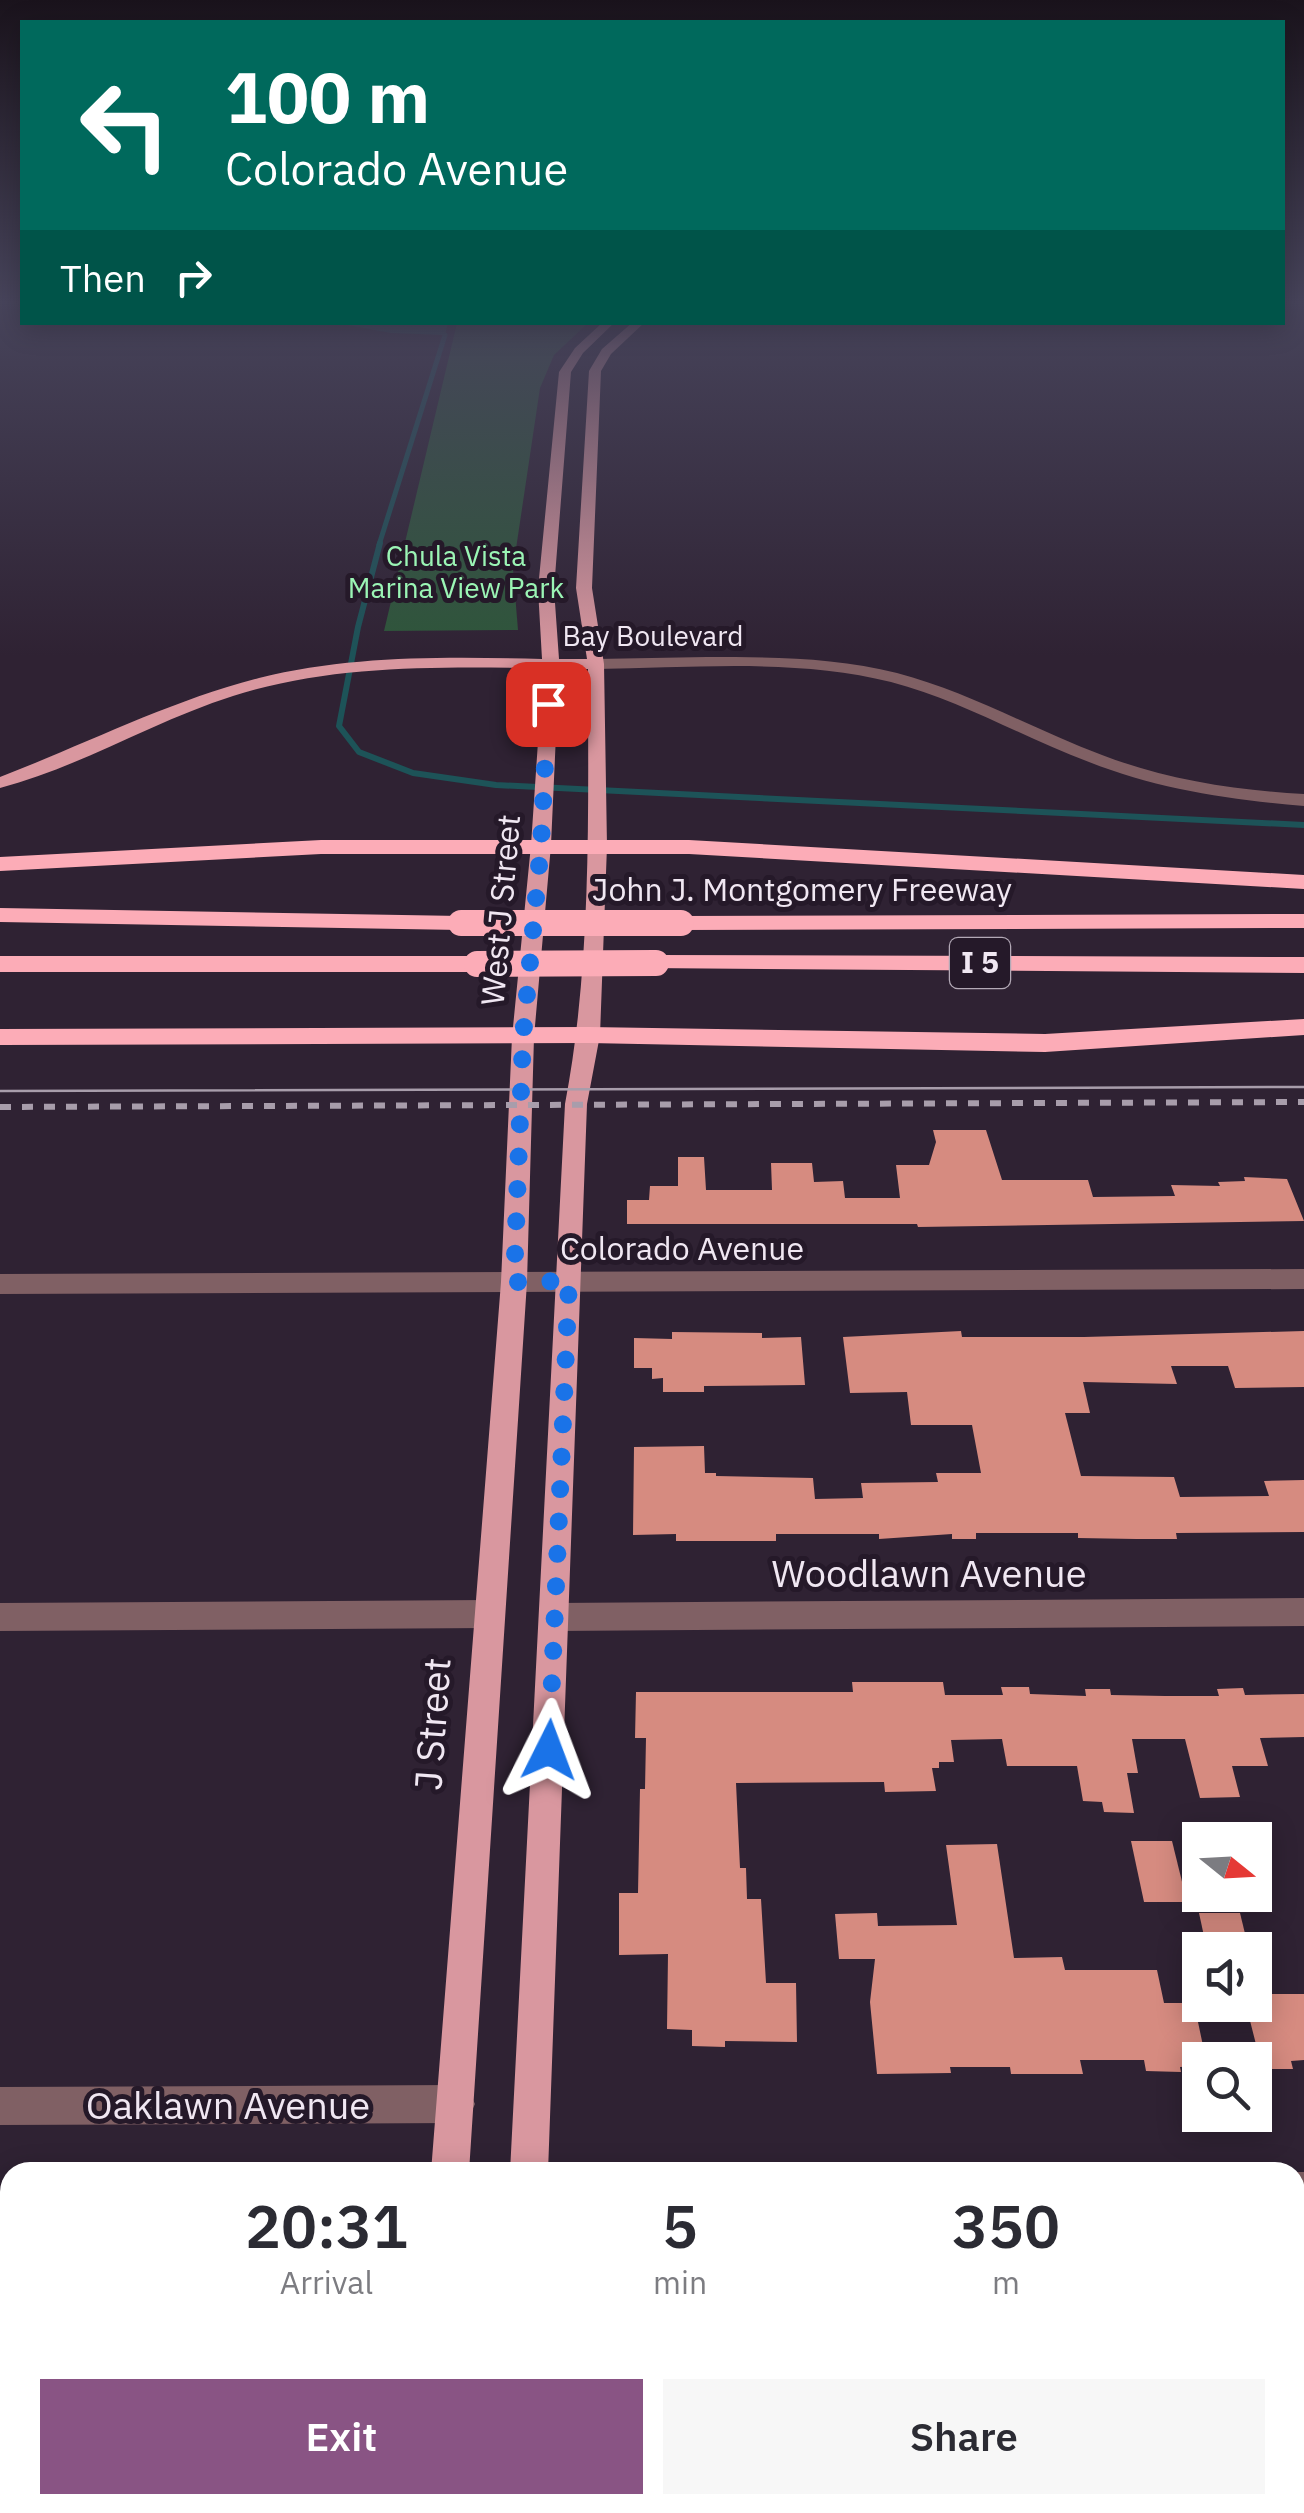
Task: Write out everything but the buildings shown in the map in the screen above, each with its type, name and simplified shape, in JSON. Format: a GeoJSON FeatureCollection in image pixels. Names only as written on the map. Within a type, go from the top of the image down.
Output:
{"type":"FeatureCollection","features":[{"type":"Feature","properties":{"kind":"highway"},"geometry":{"type":"LineString","coordinates":[[0,864],[321,847],[689,847],[1304,882]]}},
{"type":"Feature","properties":{"kind":"highway","name":"John J. Montgomery Freeway"},"geometry":{"type":"LineString","coordinates":[[0,915],[461,923],[1304,921]]}},
{"type":"Feature","properties":{"kind":"highway","name":"I 5"},"geometry":{"type":"LineString","coordinates":[[0,964],[1304,965]]}},
{"type":"Feature","properties":{"kind":"highway"},"geometry":{"type":"LineString","coordinates":[[0,1037],[589,1035],[1045,1042],[1304,1027]]}},
{"type":"Feature","properties":{"kind":"main road","name":"West J Street"},"geometry":{"type":"LineString","coordinates":[[514,1282],[523,1037],[541,845],[551,664],[546,589],[561,421]]}},
{"type":"Feature","properties":{"kind":"main road"},"geometry":{"type":"LineString","coordinates":[[529,2162],[576,1104],[589,1035],[598,846],[596,664],[584,588],[592,421]]}},
{"type":"Feature","properties":{"kind":"main road","name":"Bay Boulevard"},"geometry":{"type":"LineString","coordinates":[[0,782],[205,699],[267,681],[376,666],[596,664]]}},
{"type":"Feature","properties":{"kind":"main road","name":"J Street"},"geometry":{"type":"LineString","coordinates":[[451,2162],[514,1282]]}},
{"type":"Feature","properties":{"kind":"street","name":"Bay Boulevard"},"geometry":{"type":"LineString","coordinates":[[596,664],[807,663],[853,669],[932,689],[1142,774],[1226,793],[1304,800]]}},
{"type":"Feature","properties":{"kind":"street","name":"Colorado Avenue"},"geometry":{"type":"LineString","coordinates":[[0,1284],[1304,1279]]}},
{"type":"Feature","properties":{"kind":"street","name":"Woodlawn Avenue"},"geometry":{"type":"LineString","coordinates":[[555,1617],[1304,1612]]}},
{"type":"Feature","properties":{"kind":"street"},"geometry":{"type":"LineString","coordinates":[[0,1617],[488,1614]]}},
{"type":"Feature","properties":{"kind":"street","name":"Oaklawn Avenue"},"geometry":{"type":"LineString","coordinates":[[0,2106],[456,2104]]}},
{"type":"Feature","properties":{"kind":"green space","name":"Chula Vista Marina View Park"},"geometry":{"type":"Polygon","coordinates":[[[434,421],[535,421],[513,569],[518,630],[384,631],[434,421]]]}},
{"type":"Feature","properties":{"kind":"waterway"},"geometry":{"type":"LineString","coordinates":[[379,545],[418,421]]}},
{"type":"Feature","properties":{"kind":"waterway"},"geometry":{"type":"LineString","coordinates":[[380,543],[358,627],[339,726],[359,752],[413,773],[496,785],[1304,825]]}},
{"type":"Feature","properties":{"kind":"tram line"},"geometry":{"type":"LineString","coordinates":[[0,1091],[1304,1087]]}},
{"type":"Feature","properties":{"kind":"railway"},"geometry":{"type":"LineString","coordinates":[[0,1107],[1304,1102]]}},
{"type":"Feature","properties":{"kind":"route"},"geometry":{"type":"LineString","coordinates":[[548,704],[541,845],[523,1037],[514,1282],[569,1281],[549,1750]]}}]}
